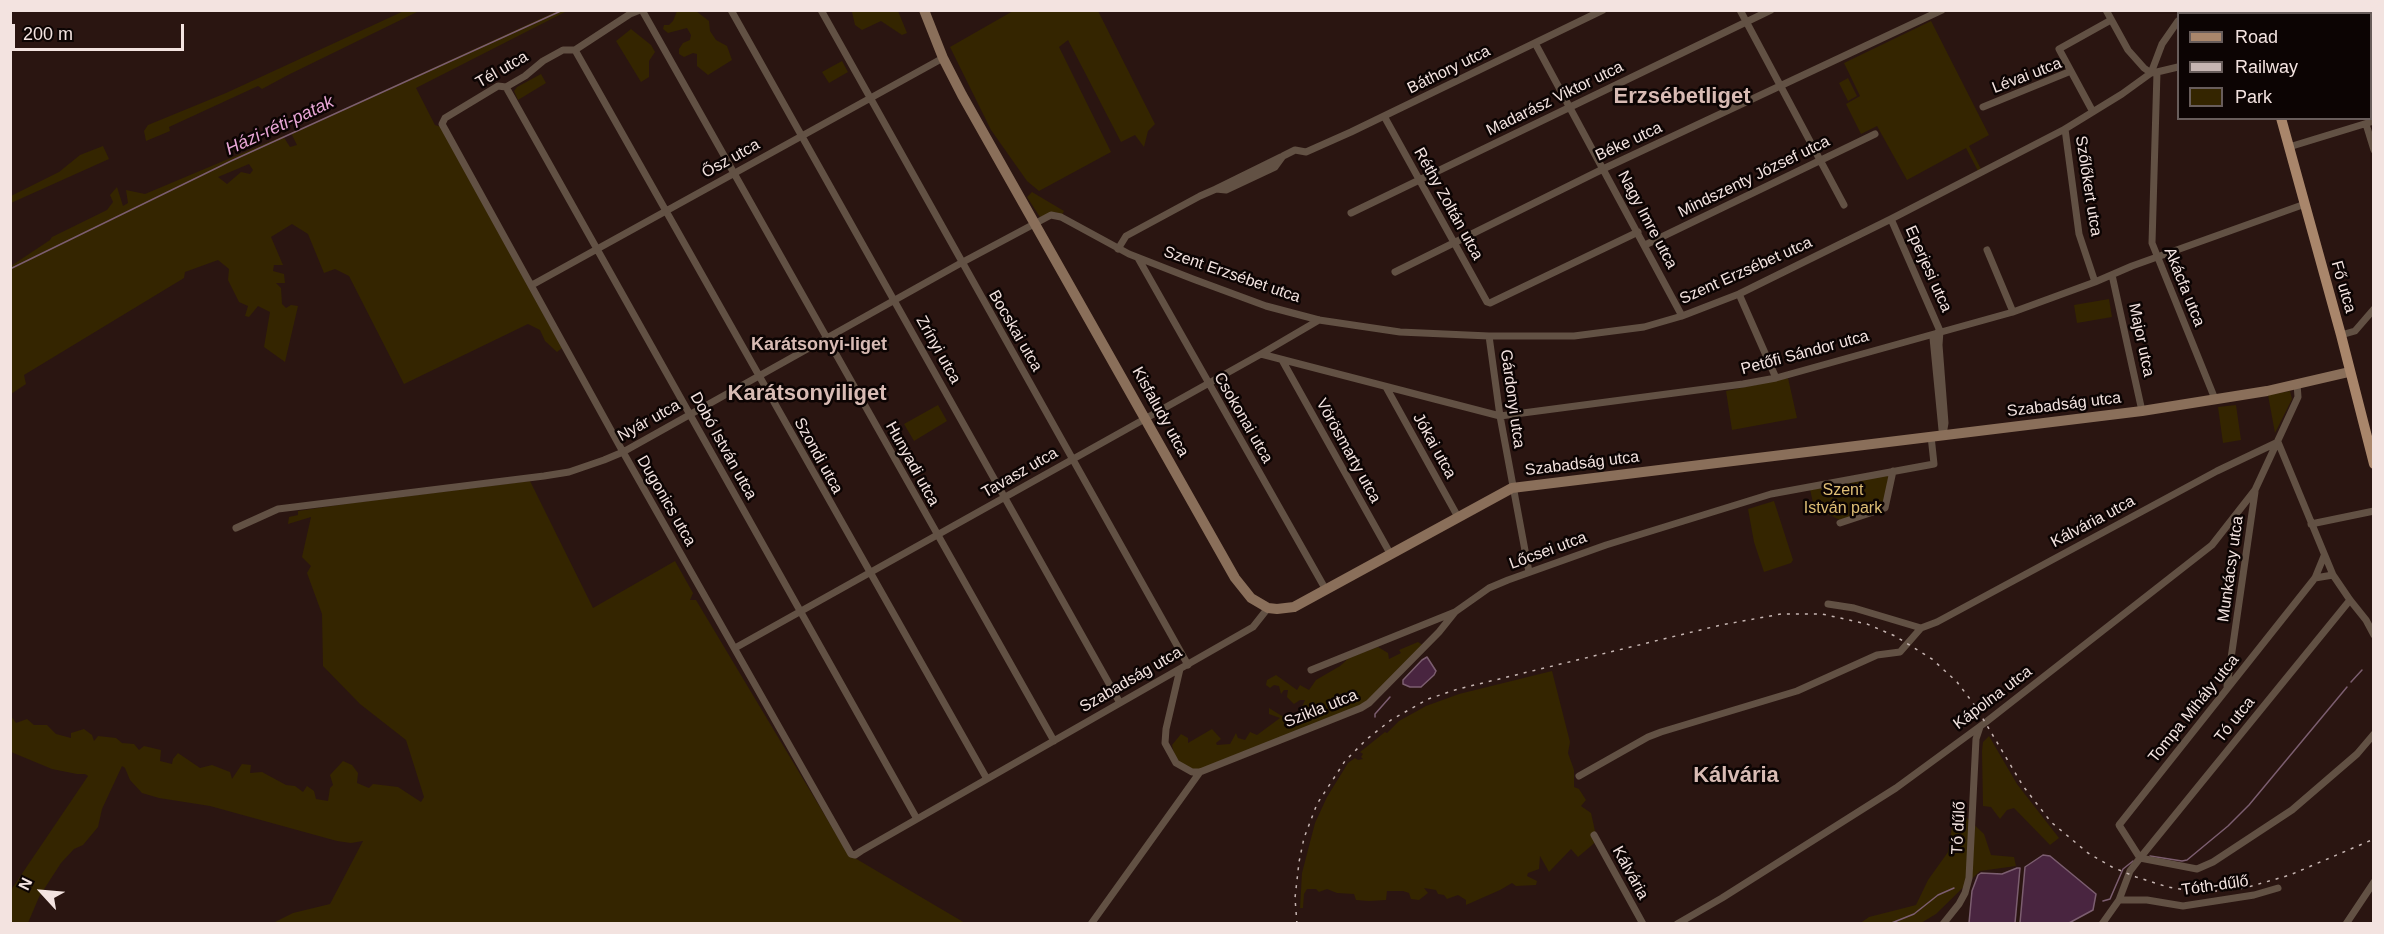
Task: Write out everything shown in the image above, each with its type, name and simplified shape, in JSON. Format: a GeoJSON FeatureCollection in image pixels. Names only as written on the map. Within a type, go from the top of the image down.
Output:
{"type":"FeatureCollection","features":[{"type":"Feature","properties":{"kind":"main road","name":"Fő utca"},"geometry":{"type":"LineString","coordinates":[[2282,120],[2341,335],[2373,464]]}},
{"type":"Feature","properties":{"kind":"street","name":"Tél utca"},"geometry":{"type":"LineString","coordinates":[[442,124],[445,118],[498,86],[506,87],[562,50],[575,50],[630,14],[641,10]]}},
{"type":"Feature","properties":{"kind":"street","name":"Hunyadi utca"},"geometry":{"type":"LineString","coordinates":[[641,10],[1054,741]]}},
{"type":"Feature","properties":{"kind":"street","name":"Zrínyi utca"},"geometry":{"type":"LineString","coordinates":[[731,10],[1120,703]]}},
{"type":"Feature","properties":{"kind":"street","name":"Bocskai utca"},"geometry":{"type":"LineString","coordinates":[[821,10],[1188,665]]}},
{"type":"Feature","properties":{"kind":"street"},"geometry":{"type":"LineString","coordinates":[[924,10],[943,58],[983,133],[1036,222]]}},
{"type":"Feature","properties":{"kind":"street","name":"Báthory utca"},"geometry":{"type":"LineString","coordinates":[[1281,157],[1295,150],[1306,152],[1603,10]]}},
{"type":"Feature","properties":{"kind":"street"},"geometry":{"type":"LineString","coordinates":[[1740,10],[1844,205]]}},
{"type":"Feature","properties":{"kind":"street","name":"Madarász Viktor utca"},"geometry":{"type":"LineString","coordinates":[[1351,213],[1771,10]]}},
{"type":"Feature","properties":{"kind":"street","name":"Béke utca"},"geometry":{"type":"LineString","coordinates":[[1395,273],[1603,169],[1942,10]]}},
{"type":"Feature","properties":{"kind":"street"},"geometry":{"type":"LineString","coordinates":[[2106,10],[2128,50],[2144,68],[2154,73],[2177,67]]}},
{"type":"Feature","properties":{"kind":"street"},"geometry":{"type":"LineString","coordinates":[[2071,71],[2059,48],[2111,20]]}},
{"type":"Feature","properties":{"kind":"street"},"geometry":{"type":"LineString","coordinates":[[2154,73],[2162,44],[2177,22]]}},
{"type":"Feature","properties":{"kind":"street","name":"Nagy Imre utca"},"geometry":{"type":"LineString","coordinates":[[1535,43],[1682,316]]}},
{"type":"Feature","properties":{"kind":"street","name":"Szondi utca"},"geometry":{"type":"LineString","coordinates":[[575,50],[869,574],[987,779]]}},
{"type":"Feature","properties":{"kind":"street","name":"Ősz utca"},"geometry":{"type":"LineString","coordinates":[[532,285],[943,58]]}},
{"type":"Feature","properties":{"kind":"street","name":"Lévai utca"},"geometry":{"type":"LineString","coordinates":[[1983,107],[2071,71],[2093,112]]}},
{"type":"Feature","properties":{"kind":"street","name":"Szent Erzsébet utca"},"geometry":{"type":"LineString","coordinates":[[1054,215],[1138,258],[1266,306],[1319,320],[1400,333],[1574,336],[1609,333],[1644,327],[1682,316],[1739,294],[2066,129],[2154,73]]}},
{"type":"Feature","properties":{"kind":"street","name":"Akácfa utca"},"geometry":{"type":"LineString","coordinates":[[2154,73],[2152,243],[2215,399]]}},
{"type":"Feature","properties":{"kind":"street","name":"Dobó István utca"},"geometry":{"type":"LineString","coordinates":[[506,87],[917,819]]}},
{"type":"Feature","properties":{"kind":"street","name":"Réthy Zoltán utca"},"geometry":{"type":"LineString","coordinates":[[1384,116],[1487,303],[1638,232]]}},
{"type":"Feature","properties":{"kind":"street"},"geometry":{"type":"LineString","coordinates":[[2289,147],[2370,122],[2373,150]]}},
{"type":"Feature","properties":{"kind":"street","name":"Dugonics utca"},"geometry":{"type":"LineString","coordinates":[[442,124],[623,452],[849,852],[855,855]]}},
{"type":"Feature","properties":{"kind":"street","name":"Szőlőkert utca"},"geometry":{"type":"LineString","coordinates":[[2066,129],[2079,234],[2095,282]]}},
{"type":"Feature","properties":{"kind":"street","name":"Mindszenty József utca"},"geometry":{"type":"LineString","coordinates":[[1645,245],[1875,134]]}},
{"type":"Feature","properties":{"kind":"street"},"geometry":{"type":"LineString","coordinates":[[1216,189],[1226,190],[1275,166],[1281,157]]}},
{"type":"Feature","properties":{"kind":"street"},"geometry":{"type":"LineString","coordinates":[[1118,249],[1132,232],[1281,157]]}},
{"type":"Feature","properties":{"kind":"street","name":"Petőfi Sándor utca"},"geometry":{"type":"LineString","coordinates":[[1262,354],[1500,416],[1743,384],[1776,378],[2013,312],[2156,257],[2305,204]]}},
{"type":"Feature","properties":{"kind":"street","name":"Nyár utca"},"geometry":{"type":"LineString","coordinates":[[236,528],[278,509],[569,472],[623,452],[961,263],[1036,222],[1054,215]]}},
{"type":"Feature","properties":{"kind":"street","name":"Eperjesi utca"},"geometry":{"type":"LineString","coordinates":[[1891,219],[1940,331],[1933,338],[1943,435]]}},
{"type":"Feature","properties":{"kind":"street","name":"Kisfaludy utca"},"geometry":{"type":"LineString","coordinates":[[1036,222],[1235,578],[1251,598],[1268,608]]}},
{"type":"Feature","properties":{"kind":"street"},"geometry":{"type":"LineString","coordinates":[[1987,250],[2013,312]]}},
{"type":"Feature","properties":{"kind":"street","name":"Csokonai utca"},"geometry":{"type":"LineString","coordinates":[[1138,258],[1326,590]]}},
{"type":"Feature","properties":{"kind":"street","name":"Major utca"},"geometry":{"type":"LineString","coordinates":[[2112,275],[2142,411]]}},
{"type":"Feature","properties":{"kind":"street"},"geometry":{"type":"LineString","coordinates":[[1739,294],[1776,378]]}},
{"type":"Feature","properties":{"kind":"street"},"geometry":{"type":"LineString","coordinates":[[2341,335],[2355,331],[2373,309]]}},
{"type":"Feature","properties":{"kind":"street","name":"Tavasz utca"},"geometry":{"type":"LineString","coordinates":[[735,648],[1319,320]]}},
{"type":"Feature","properties":{"kind":"street","name":"Gárdonyi utca"},"geometry":{"type":"LineString","coordinates":[[1490,336],[1500,416],[1529,572]]}},
{"type":"Feature","properties":{"kind":"street","name":"Vörösmarty utca"},"geometry":{"type":"LineString","coordinates":[[1282,360],[1391,555]]}},
{"type":"Feature","properties":{"kind":"street","name":"Szabadság utca"},"geometry":{"type":"LineString","coordinates":[[855,855],[1253,627],[1268,608],[1294,607],[1512,488],[2142,411],[2298,384],[2349,372]]}},
{"type":"Feature","properties":{"kind":"street","name":"Kápolna utca"},"geometry":{"type":"LineString","coordinates":[[1677,924],[1896,788],[1980,727],[2212,545],[2255,490],[2298,397],[2298,384]]}},
{"type":"Feature","properties":{"kind":"street","name":"Jókai utca"},"geometry":{"type":"LineString","coordinates":[[1386,387],[1458,518]]}},
{"type":"Feature","properties":{"kind":"street"},"geometry":{"type":"LineString","coordinates":[[1840,523],[1885,508],[1893,471],[1934,464],[1931,436]]}},
{"type":"Feature","properties":{"kind":"street"},"geometry":{"type":"LineString","coordinates":[[2278,442],[2333,575],[2367,620],[2373,635]]}},
{"type":"Feature","properties":{"kind":"street","name":"Kálvária utca"},"geometry":{"type":"LineString","coordinates":[[1579,776],[1648,737],[1797,691],[1877,655],[1900,652],[1920,629],[1937,622],[2217,471],[2278,442]]}},
{"type":"Feature","properties":{"kind":"street","name":"Lőcsei utca"},"geometry":{"type":"LineString","coordinates":[[1311,670],[1455,612],[1489,588],[1529,572],[1771,494],[1893,471]]}},
{"type":"Feature","properties":{"kind":"street","name":"Munkácsy utca"},"geometry":{"type":"LineString","coordinates":[[2227,688],[2255,490]]}},
{"type":"Feature","properties":{"kind":"street"},"geometry":{"type":"LineString","coordinates":[[2240,511],[2252,522]]}},
{"type":"Feature","properties":{"kind":"street"},"geometry":{"type":"LineString","coordinates":[[2310,524],[2373,511]]}},
{"type":"Feature","properties":{"kind":"street","name":"Tompa Mihály utca"},"geometry":{"type":"LineString","coordinates":[[2140,858],[2119,825],[2315,578],[2324,556]]}},
{"type":"Feature","properties":{"kind":"street"},"geometry":{"type":"LineString","coordinates":[[2315,578],[2333,575]]}},
{"type":"Feature","properties":{"kind":"street","name":"Tó utca"},"geometry":{"type":"LineString","coordinates":[[2102,924],[2119,900],[2130,871],[2350,600]]}},
{"type":"Feature","properties":{"kind":"street"},"geometry":{"type":"LineString","coordinates":[[1828,604],[1854,608],[1920,629]]}},
{"type":"Feature","properties":{"kind":"street","name":"Szikla utca"},"geometry":{"type":"LineString","coordinates":[[1200,772],[1369,703],[1439,632],[1455,612]]}},
{"type":"Feature","properties":{"kind":"street"},"geometry":{"type":"LineString","coordinates":[[1180,669],[1166,729],[1166,743],[1176,763],[1192,772],[1200,772]]}},
{"type":"Feature","properties":{"kind":"street","name":"Tó dűlő"},"geometry":{"type":"LineString","coordinates":[[1947,923],[1965,893],[1969,878],[1976,739],[1980,727]]}},
{"type":"Feature","properties":{"kind":"street"},"geometry":{"type":"LineString","coordinates":[[2140,858],[2197,869],[2214,862],[2292,810],[2357,753],[2373,734]]}},
{"type":"Feature","properties":{"kind":"street"},"geometry":{"type":"LineString","coordinates":[[1091,924],[1200,772]]}},
{"type":"Feature","properties":{"kind":"street","name":"Kálvária"},"geometry":{"type":"LineString","coordinates":[[1594,835],[1643,924]]}},
{"type":"Feature","properties":{"kind":"street"},"geometry":{"type":"LineString","coordinates":[[2346,924],[2373,882]]}},
{"type":"Feature","properties":{"kind":"street","name":"Tóth-dűlő"},"geometry":{"type":"LineString","coordinates":[[2119,900],[2146,900],[2183,906],[2254,895],[2278,888]]}},
{"type":"Feature","properties":{"kind":"green space"},"geometry":{"type":"Polygon","coordinates":[[[406,10],[419,11],[262,89],[258,86],[169,127],[170,131],[146,141],[144,131],[148,125],[226,93],[406,10]]]}},
{"type":"Feature","properties":{"kind":"green space"},"geometry":{"type":"Polygon","coordinates":[[[854,10],[898,11],[907,33],[902,35],[881,21],[862,30],[855,25],[852,12],[854,10]]]}},
{"type":"Feature","properties":{"kind":"green space"},"geometry":{"type":"Polygon","coordinates":[[[557,11],[567,11],[416,88],[435,125],[441,127],[562,348],[557,352],[545,341],[540,330],[528,324],[404,384],[349,276],[335,269],[324,273],[308,234],[292,224],[271,237],[283,265],[274,265],[273,271],[284,274],[285,283],[276,283],[281,288],[282,304],[286,308],[291,305],[298,306],[285,362],[264,347],[270,312],[258,306],[249,317],[245,316],[248,306],[239,302],[228,280],[229,269],[218,260],[185,272],[184,278],[24,375],[26,384],[11,394],[11,266],[52,237],[107,210],[113,202],[110,195],[117,187],[123,206],[128,203],[126,190],[145,194],[283,136],[290,147],[297,145],[291,133],[557,11]],[[249,164],[218,177],[227,184],[241,172],[250,174],[253,170],[249,164]]]}},
{"type":"Feature","properties":{"kind":"green space"},"geometry":{"type":"Polygon","coordinates":[[[677,11],[696,11],[709,21],[710,31],[716,40],[727,46],[732,60],[708,75],[697,66],[697,54],[693,53],[684,57],[679,54],[683,43],[690,40],[691,35],[687,28],[668,33],[663,29],[664,25],[669,25],[673,21],[677,11]]]}},
{"type":"Feature","properties":{"kind":"green space"},"geometry":{"type":"Polygon","coordinates":[[[1013,11],[1098,11],[1155,124],[1148,131],[1144,147],[1135,135],[1121,142],[1068,40],[1059,47],[1111,152],[1039,191],[1027,181],[991,130],[950,47],[1013,11]]]}},
{"type":"Feature","properties":{"kind":"green space"},"geometry":{"type":"Polygon","coordinates":[[[1931,21],[1989,135],[1969,146],[1981,169],[1978,171],[1966,148],[1907,180],[1877,126],[1861,134],[1846,104],[1860,96],[1844,63],[1931,21]]]}},
{"type":"Feature","properties":{"kind":"green space"},"geometry":{"type":"Polygon","coordinates":[[[631,29],[651,45],[655,52],[649,61],[649,77],[641,82],[616,41],[631,29]]]}},
{"type":"Feature","properties":{"kind":"green space"},"geometry":{"type":"Polygon","coordinates":[[[842,61],[848,72],[829,83],[822,72],[842,61]]]}},
{"type":"Feature","properties":{"kind":"green space"},"geometry":{"type":"Polygon","coordinates":[[[541,74],[546,83],[518,100],[514,91],[517,87],[541,74]]]}},
{"type":"Feature","properties":{"kind":"green space"},"geometry":{"type":"Polygon","coordinates":[[[1848,78],[1857,96],[1848,101],[1839,83],[1848,78]]]}},
{"type":"Feature","properties":{"kind":"green space"},"geometry":{"type":"Polygon","coordinates":[[[103,146],[109,159],[11,203],[11,196],[59,172],[80,155],[103,146]]]}},
{"type":"Feature","properties":{"kind":"green space"},"geometry":{"type":"Polygon","coordinates":[[[1032,192],[1064,211],[1062,215],[1055,212],[1040,217],[1027,197],[1032,192]]]}},
{"type":"Feature","properties":{"kind":"green space"},"geometry":{"type":"Polygon","coordinates":[[[2109,299],[2112,317],[2077,323],[2074,305],[2109,299]]]}},
{"type":"Feature","properties":{"kind":"green space"},"geometry":{"type":"Polygon","coordinates":[[[1788,378],[1797,418],[1732,430],[1726,391],[1788,378]]]}},
{"type":"Feature","properties":{"kind":"green space"},"geometry":{"type":"Polygon","coordinates":[[[2290,391],[2292,399],[2275,433],[2268,395],[2290,391]]]}},
{"type":"Feature","properties":{"kind":"green space"},"geometry":{"type":"Polygon","coordinates":[[[938,405],[947,421],[914,441],[904,424],[938,405]]]}},
{"type":"Feature","properties":{"kind":"green space"},"geometry":{"type":"Polygon","coordinates":[[[2236,405],[2241,440],[2223,443],[2218,407],[2236,405]]]}},
{"type":"Feature","properties":{"kind":"green space","name":"Szent István park"},"geometry":{"type":"Polygon","coordinates":[[[1889,474],[1884,503],[1881,507],[1840,520],[1814,508],[1810,489],[1889,474]]]}},
{"type":"Feature","properties":{"kind":"green space"},"geometry":{"type":"Polygon","coordinates":[[[530,481],[593,608],[675,561],[693,593],[690,600],[696,600],[848,854],[965,923],[273,923],[293,913],[330,904],[363,841],[351,843],[337,841],[210,806],[142,793],[130,780],[122,766],[102,809],[98,827],[83,845],[74,849],[61,863],[39,897],[28,923],[11,923],[11,890],[88,776],[52,769],[11,752],[11,716],[16,723],[27,719],[34,725],[47,725],[56,734],[71,738],[71,733],[84,729],[92,735],[94,741],[98,736],[116,738],[122,743],[134,744],[139,750],[144,746],[161,750],[160,761],[172,764],[178,753],[200,768],[212,765],[230,772],[232,779],[242,764],[251,765],[250,773],[262,772],[286,785],[295,786],[303,792],[307,786],[314,791],[316,799],[328,801],[330,788],[333,785],[330,775],[343,761],[352,765],[358,773],[357,783],[369,788],[373,784],[398,787],[421,802],[424,797],[406,740],[360,704],[323,666],[322,614],[307,573],[311,566],[302,557],[311,517],[288,524],[289,517],[298,515],[298,511],[530,481]]]}},
{"type":"Feature","properties":{"kind":"green space"},"geometry":{"type":"Polygon","coordinates":[[[1774,501],[1793,560],[1791,563],[1764,572],[1754,542],[1748,509],[1774,501]]]}},
{"type":"Feature","properties":{"kind":"green space"},"geometry":{"type":"Polygon","coordinates":[[[1418,642],[1424,646],[1362,706],[1200,770],[1193,770],[1180,764],[1174,754],[1172,745],[1181,734],[1188,738],[1188,743],[1212,729],[1221,739],[1216,743],[1217,745],[1230,744],[1236,733],[1238,738],[1245,740],[1250,732],[1257,735],[1280,718],[1269,714],[1269,708],[1282,716],[1295,716],[1305,700],[1294,704],[1287,697],[1288,690],[1284,690],[1281,694],[1279,686],[1274,685],[1270,688],[1266,685],[1267,680],[1276,675],[1297,690],[1300,685],[1309,690],[1316,680],[1340,666],[1350,657],[1378,647],[1388,653],[1389,659],[1401,653],[1399,650],[1418,642]]]}},
{"type":"Feature","properties":{"kind":"green space"},"geometry":{"type":"Polygon","coordinates":[[[1552,671],[1570,742],[1568,753],[1574,770],[1574,787],[1579,789],[1586,800],[1581,806],[1591,813],[1597,840],[1591,846],[1578,857],[1571,849],[1549,872],[1540,856],[1539,869],[1528,873],[1527,876],[1537,881],[1536,885],[1516,886],[1512,883],[1466,905],[1466,900],[1458,895],[1447,899],[1444,895],[1438,894],[1436,890],[1424,888],[1428,893],[1419,900],[1411,899],[1409,893],[1403,891],[1387,891],[1386,900],[1369,901],[1356,900],[1354,894],[1337,893],[1327,889],[1319,892],[1316,889],[1307,889],[1304,894],[1303,908],[1300,908],[1302,873],[1315,823],[1327,797],[1348,763],[1355,758],[1363,759],[1361,757],[1363,754],[1360,752],[1385,732],[1387,733],[1399,721],[1426,706],[1459,694],[1552,671]]]}},
{"type":"Feature","properties":{"kind":"green space"},"geometry":{"type":"Polygon","coordinates":[[[1989,736],[2017,784],[2059,838],[2050,845],[2014,808],[2007,810],[2000,819],[1991,807],[1983,806],[1982,751],[1983,742],[1989,736]]]}},
{"type":"Feature","properties":{"kind":"green space"},"geometry":{"type":"Polygon","coordinates":[[[1965,816],[1984,834],[1991,855],[2014,857],[2016,866],[1980,871],[1936,914],[1921,923],[1859,924],[1869,917],[1916,905],[1928,880],[1948,852],[1952,827],[1965,816]]]}},
{"type":"Feature","properties":{"kind":"shaded area"},"geometry":{"type":"Polygon","coordinates":[[[1427,657],[1436,671],[1434,675],[1421,687],[1410,687],[1403,684],[1403,680],[1427,657]]]}},
{"type":"Feature","properties":{"kind":"shaded area"},"geometry":{"type":"Polygon","coordinates":[[[2043,855],[2050,856],[2096,894],[2093,910],[2069,923],[2020,923],[2025,867],[2043,855]]]}},
{"type":"Feature","properties":{"kind":"shaded area"},"geometry":{"type":"Polygon","coordinates":[[[2020,868],[2015,923],[1969,923],[1972,891],[1978,875],[1981,873],[2002,874],[2020,868]]]}},
{"type":"Feature","properties":{"kind":"waterway","name":"Házi-réti-patak"},"geometry":{"type":"LineString","coordinates":[[10,269],[231,161],[563,10]]}},
{"type":"Feature","properties":{"kind":"waterway"},"geometry":{"type":"LineString","coordinates":[[2351,682],[2362,670]]}},
{"type":"Feature","properties":{"kind":"waterway"},"geometry":{"type":"LineString","coordinates":[[2150,856],[2187,860],[2228,826],[2249,805],[2347,687]]}},
{"type":"Feature","properties":{"kind":"waterway"},"geometry":{"type":"LineString","coordinates":[[1375,717],[1390,697]]}},
{"type":"Feature","properties":{"kind":"waterway"},"geometry":{"type":"LineString","coordinates":[[2103,901],[2110,899],[2123,869],[2133,861]]}},
{"type":"Feature","properties":{"kind":"waterway"},"geometry":{"type":"LineString","coordinates":[[1889,924],[1914,914],[1938,895],[1954,888]]}},
{"type":"Feature","properties":{"kind":"railway"},"geometry":{"type":"LineString","coordinates":[[1297,924],[1295,898],[1299,862],[1304,838],[1317,804],[1345,761],[1391,720],[1428,699],[1458,689],[1721,625],[1781,614],[1822,614],[1867,624],[1895,636],[1932,659],[1957,682],[1976,707],[2023,786],[2051,822],[2088,853],[2136,877],[2186,890],[2218,891],[2245,888],[2290,875],[2374,839]]}},
{"type":"Feature","properties":{"kind":"district","name":"Erzsébetliget"},"geometry":{"type":"Point","coordinates":[1682,97]}},
{"type":"Feature","properties":{"kind":"district","name":"Karátsonyi-liget"},"geometry":{"type":"Point","coordinates":[819,345]}},
{"type":"Feature","properties":{"kind":"district","name":"Karátsonyiliget"},"geometry":{"type":"Point","coordinates":[807,394]}},
{"type":"Feature","properties":{"kind":"district","name":"Kálvária"},"geometry":{"type":"Point","coordinates":[1736,776]}}]}
